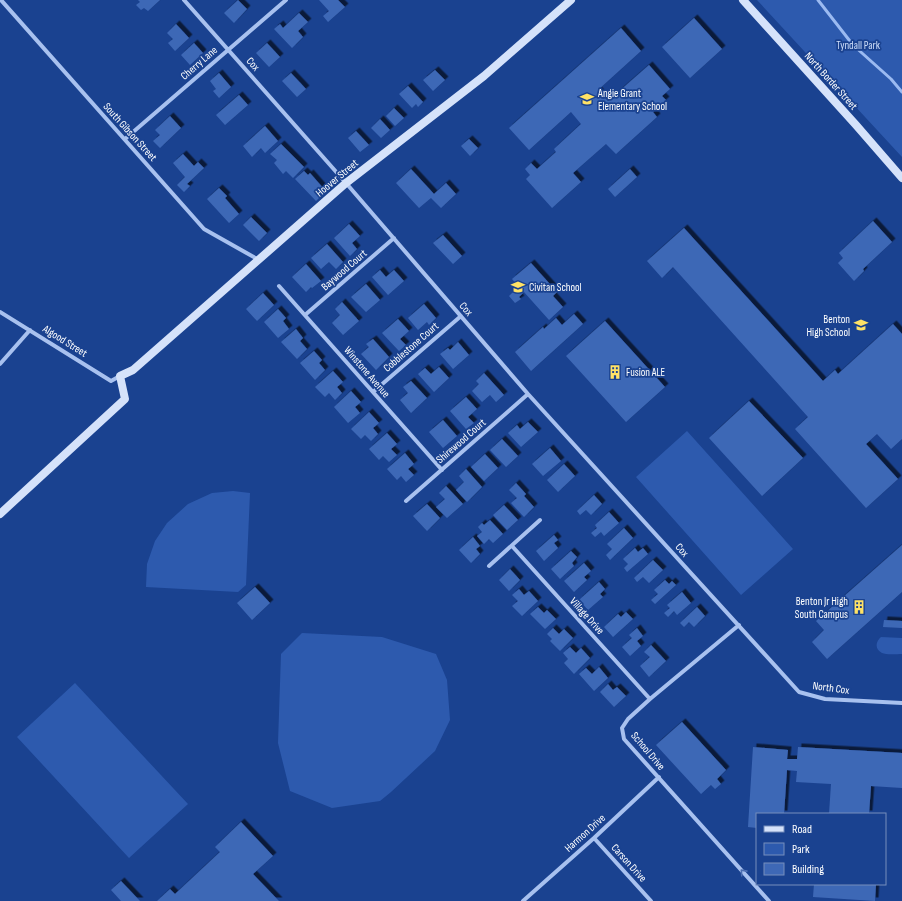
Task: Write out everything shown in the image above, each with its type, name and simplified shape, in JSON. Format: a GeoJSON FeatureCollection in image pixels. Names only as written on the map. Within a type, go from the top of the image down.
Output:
{"type":"FeatureCollection","features":[{"type":"Feature","properties":{"kind":"street","name":"South Gibson Street"},"geometry":{"type":"LineString","coordinates":[[1,0],[204,229],[259,260]]}},
{"type":"Feature","properties":{"kind":"street","name":"Cox"},"geometry":{"type":"LineString","coordinates":[[184,0],[394,238],[528,394],[738,625]]}},
{"type":"Feature","properties":{"kind":"street","name":"Cherry Lane"},"geometry":{"type":"LineString","coordinates":[[125,139],[286,0]]}},
{"type":"Feature","properties":{"kind":"street","name":"Hoover Street"},"geometry":{"type":"LineString","coordinates":[[120,376],[133,370],[346,184],[484,76],[571,0]]}},
{"type":"Feature","properties":{"kind":"street","name":"North Border Street"},"geometry":{"type":"LineString","coordinates":[[743,0],[902,178]]}},
{"type":"Feature","properties":{"kind":"street","name":"Baywood Court"},"geometry":{"type":"LineString","coordinates":[[305,315],[394,238]]}},
{"type":"Feature","properties":{"kind":"street","name":"Winstone Avenue"},"geometry":{"type":"LineString","coordinates":[[279,286],[442,470]]}},
{"type":"Feature","properties":{"kind":"street","name":"Algood Street"},"geometry":{"type":"LineString","coordinates":[[0,312],[111,381],[120,376]]}},
{"type":"Feature","properties":{"kind":"street","name":"Cobblestone Court"},"geometry":{"type":"LineString","coordinates":[[373,392],[461,316]]}},
{"type":"Feature","properties":{"kind":"street"},"geometry":{"type":"LineString","coordinates":[[0,364],[30,330]]}},
{"type":"Feature","properties":{"kind":"street"},"geometry":{"type":"LineString","coordinates":[[0,514],[125,399],[120,376]]}},
{"type":"Feature","properties":{"kind":"street","name":"Shirewood Court"},"geometry":{"type":"LineString","coordinates":[[406,501],[528,394]]}},
{"type":"Feature","properties":{"kind":"street"},"geometry":{"type":"LineString","coordinates":[[489,566],[540,520]]}},
{"type":"Feature","properties":{"kind":"street","name":"Village Drive"},"geometry":{"type":"LineString","coordinates":[[512,546],[650,699]]}},
{"type":"Feature","properties":{"kind":"street","name":"School Drive"},"geometry":{"type":"LineString","coordinates":[[738,625],[650,699],[628,719],[622,728],[624,739],[769,901]]}},
{"type":"Feature","properties":{"kind":"street","name":"North Cox"},"geometry":{"type":"LineString","coordinates":[[738,625],[799,692],[825,698],[902,703]]}},
{"type":"Feature","properties":{"kind":"street","name":"Harmon Drive"},"geometry":{"type":"LineString","coordinates":[[523,901],[594,838],[659,777]]}},
{"type":"Feature","properties":{"kind":"street","name":"Carson Drive"},"geometry":{"type":"LineString","coordinates":[[594,838],[651,901]]}},
{"type":"Feature","properties":{"kind":"green space","name":"Tyndall Park"},"geometry":{"type":"Polygon","coordinates":[[[757,0],[902,0],[902,157],[757,0]]]}},
{"type":"Feature","properties":{"kind":"green space"},"geometry":{"type":"Polygon","coordinates":[[[687,431],[793,549],[741,595],[636,477],[687,431]]]}},
{"type":"Feature","properties":{"kind":"green space"},"geometry":{"type":"Polygon","coordinates":[[[233,491],[250,493],[246,585],[238,592],[146,587],[147,564],[155,541],[167,523],[188,504],[212,493],[233,491]]]}},
{"type":"Feature","properties":{"kind":"green space"},"geometry":{"type":"Polygon","coordinates":[[[302,633],[382,637],[436,654],[447,680],[450,720],[435,751],[380,801],[332,808],[290,791],[278,743],[281,654],[302,633]]]}},
{"type":"Feature","properties":{"kind":"green space"},"geometry":{"type":"Polygon","coordinates":[[[881,637],[902,638],[902,654],[886,654],[879,651],[877,645],[881,637]]]}},
{"type":"Feature","properties":{"kind":"green space"},"geometry":{"type":"Polygon","coordinates":[[[75,683],[188,804],[129,858],[17,737],[75,683]]]}},
{"type":"Feature","properties":{"kind":"building"},"geometry":{"type":"Polygon","coordinates":[[[138,0],[160,0],[148,11],[144,8],[141,10],[136,5],[140,2],[138,0]]]}},
{"type":"Feature","properties":{"kind":"building"},"geometry":{"type":"Polygon","coordinates":[[[238,0],[247,9],[234,23],[224,13],[238,0]]]}},
{"type":"Feature","properties":{"kind":"building"},"geometry":{"type":"Polygon","coordinates":[[[319,0],[338,0],[345,7],[328,22],[323,16],[329,11],[319,0]]]}},
{"type":"Feature","properties":{"kind":"building"},"geometry":{"type":"Polygon","coordinates":[[[299,13],[308,22],[298,31],[303,37],[292,48],[274,29],[280,24],[283,28],[299,13]]]}},
{"type":"Feature","properties":{"kind":"building"},"geometry":{"type":"Polygon","coordinates":[[[694,18],[722,49],[690,78],[662,47],[694,18]]]}},
{"type":"Feature","properties":{"kind":"building"},"geometry":{"type":"Polygon","coordinates":[[[176,24],[189,38],[175,51],[168,43],[173,39],[167,33],[176,24]]]}},
{"type":"Feature","properties":{"kind":"building"},"geometry":{"type":"Polygon","coordinates":[[[621,28],[641,51],[598,90],[608,101],[649,65],[670,89],[662,96],[666,100],[653,112],[657,117],[616,154],[606,144],[573,173],[581,182],[552,208],[526,179],[530,175],[525,169],[531,163],[537,169],[556,152],[554,149],[581,124],[571,112],[529,150],[509,128],[621,28]]]}},
{"type":"Feature","properties":{"kind":"building"},"geometry":{"type":"Polygon","coordinates":[[[194,43],[203,53],[190,65],[181,55],[194,43]]]}},
{"type":"Feature","properties":{"kind":"building"},"geometry":{"type":"Polygon","coordinates":[[[267,43],[280,57],[269,67],[256,53],[267,43]]]}},
{"type":"Feature","properties":{"kind":"building"},"geometry":{"type":"Polygon","coordinates":[[[435,70],[445,80],[433,91],[423,80],[435,70]]]}},
{"type":"Feature","properties":{"kind":"building"},"geometry":{"type":"Polygon","coordinates":[[[219,73],[231,87],[219,98],[213,91],[216,89],[210,81],[219,73]]]}},
{"type":"Feature","properties":{"kind":"building"},"geometry":{"type":"Polygon","coordinates":[[[291,73],[306,89],[297,97],[282,81],[291,73]]]}},
{"type":"Feature","properties":{"kind":"building"},"geometry":{"type":"Polygon","coordinates":[[[408,86],[423,102],[418,107],[416,104],[412,108],[399,94],[408,86]]]}},
{"type":"Feature","properties":{"kind":"building"},"geometry":{"type":"Polygon","coordinates":[[[239,95],[248,105],[225,125],[216,115],[239,95]]]}},
{"type":"Feature","properties":{"kind":"building"},"geometry":{"type":"Polygon","coordinates":[[[394,108],[404,118],[395,126],[386,116],[394,108]]]}},
{"type":"Feature","properties":{"kind":"building"},"geometry":{"type":"Polygon","coordinates":[[[170,116],[181,128],[160,148],[153,141],[160,135],[155,130],[170,116]]]}},
{"type":"Feature","properties":{"kind":"building"},"geometry":{"type":"Polygon","coordinates":[[[380,119],[390,130],[381,138],[371,128],[380,119]]]}},
{"type":"Feature","properties":{"kind":"building"},"geometry":{"type":"Polygon","coordinates":[[[265,126],[278,141],[265,153],[261,148],[252,157],[243,146],[265,126]]]}},
{"type":"Feature","properties":{"kind":"building"},"geometry":{"type":"Polygon","coordinates":[[[356,131],[369,145],[360,152],[348,138],[356,131]]]}},
{"type":"Feature","properties":{"kind":"building"},"geometry":{"type":"Polygon","coordinates":[[[469,139],[478,148],[470,156],[461,146],[469,139]]]}},
{"type":"Feature","properties":{"kind":"building"},"geometry":{"type":"Polygon","coordinates":[[[281,144],[304,167],[293,178],[286,171],[283,174],[274,163],[277,160],[270,154],[281,144]]]}},
{"type":"Feature","properties":{"kind":"building"},"geometry":{"type":"Polygon","coordinates":[[[183,154],[194,166],[198,162],[204,168],[187,184],[190,186],[184,192],[177,185],[185,177],[173,163],[183,154]]]}},
{"type":"Feature","properties":{"kind":"building"},"geometry":{"type":"Polygon","coordinates":[[[411,169],[434,194],[446,183],[456,194],[441,208],[431,198],[419,208],[396,183],[411,169]]]}},
{"type":"Feature","properties":{"kind":"building"},"geometry":{"type":"Polygon","coordinates":[[[630,169],[637,177],[615,197],[608,189],[630,169]]]}},
{"type":"Feature","properties":{"kind":"building"},"geometry":{"type":"Polygon","coordinates":[[[304,171],[308,175],[310,173],[324,189],[319,193],[321,196],[316,201],[295,179],[304,171]]]}},
{"type":"Feature","properties":{"kind":"building"},"geometry":{"type":"Polygon","coordinates":[[[219,188],[227,196],[225,198],[239,214],[229,223],[207,199],[219,188]]]}},
{"type":"Feature","properties":{"kind":"building"},"geometry":{"type":"Polygon","coordinates":[[[251,217],[267,233],[259,241],[243,225],[251,217]]]}},
{"type":"Feature","properties":{"kind":"building"},"geometry":{"type":"Polygon","coordinates":[[[873,221],[892,242],[863,269],[864,271],[854,281],[838,263],[843,258],[839,253],[873,221]]]}},
{"type":"Feature","properties":{"kind":"building"},"geometry":{"type":"Polygon","coordinates":[[[349,224],[360,236],[352,243],[357,249],[350,256],[334,238],[349,224]]]}},
{"type":"Feature","properties":{"kind":"building"},"geometry":{"type":"Polygon","coordinates":[[[684,228],[823,381],[835,370],[838,374],[893,324],[902,334],[902,439],[891,449],[877,434],[866,444],[898,479],[866,508],[795,429],[808,417],[673,267],[662,278],[647,261],[684,228]]]}},
{"type":"Feature","properties":{"kind":"building"},"geometry":{"type":"Polygon","coordinates":[[[443,235],[462,256],[453,264],[433,243],[443,235]]]}},
{"type":"Feature","properties":{"kind":"building"},"geometry":{"type":"Polygon","coordinates":[[[327,244],[343,262],[336,269],[329,262],[321,269],[311,258],[327,244]]]}},
{"type":"Feature","properties":{"kind":"building"},"geometry":{"type":"Polygon","coordinates":[[[531,263],[557,292],[553,296],[563,307],[549,320],[524,292],[519,297],[521,299],[515,303],[509,296],[514,291],[516,293],[521,289],[512,279],[531,263]]]}},
{"type":"Feature","properties":{"kind":"building"},"geometry":{"type":"Polygon","coordinates":[[[306,264],[321,281],[306,292],[292,277],[306,264]]]}},
{"type":"Feature","properties":{"kind":"building"},"geometry":{"type":"Polygon","coordinates":[[[380,270],[386,277],[394,270],[404,281],[388,295],[372,277],[380,270]]]}},
{"type":"Feature","properties":{"kind":"building"},"geometry":{"type":"Polygon","coordinates":[[[366,284],[380,300],[366,312],[351,297],[366,284]]]}},
{"type":"Feature","properties":{"kind":"building"},"geometry":{"type":"Polygon","coordinates":[[[263,293],[274,305],[257,321],[246,309],[263,293]]]}},
{"type":"Feature","properties":{"kind":"building"},"geometry":{"type":"Polygon","coordinates":[[[342,302],[359,321],[343,335],[332,323],[340,315],[335,309],[342,302]]]}},
{"type":"Feature","properties":{"kind":"building"},"geometry":{"type":"Polygon","coordinates":[[[424,304],[436,318],[429,325],[427,322],[418,330],[408,318],[424,304]]]}},
{"type":"Feature","properties":{"kind":"building"},"geometry":{"type":"Polygon","coordinates":[[[278,309],[286,318],[283,321],[289,329],[278,338],[264,322],[278,309]]]}},
{"type":"Feature","properties":{"kind":"building"},"geometry":{"type":"Polygon","coordinates":[[[574,314],[583,324],[531,371],[515,352],[543,327],[544,329],[556,318],[562,325],[574,314]]]}},
{"type":"Feature","properties":{"kind":"building"},"geometry":{"type":"Polygon","coordinates":[[[398,319],[409,331],[400,339],[406,345],[399,351],[382,333],[398,319]]]}},
{"type":"Feature","properties":{"kind":"building","name":"Fusion ALE"},"geometry":{"type":"Polygon","coordinates":[[[605,321],[665,387],[626,422],[566,356],[605,321]]]}},
{"type":"Feature","properties":{"kind":"building"},"geometry":{"type":"Polygon","coordinates":[[[296,329],[303,338],[300,341],[307,349],[297,359],[281,342],[296,329]]]}},
{"type":"Feature","properties":{"kind":"building"},"geometry":{"type":"Polygon","coordinates":[[[373,339],[389,357],[376,370],[361,354],[369,347],[366,344],[373,339]]]}},
{"type":"Feature","properties":{"kind":"building"},"geometry":{"type":"Polygon","coordinates":[[[458,342],[469,355],[453,369],[440,354],[448,348],[450,350],[458,342]]]}},
{"type":"Feature","properties":{"kind":"building"},"geometry":{"type":"Polygon","coordinates":[[[314,351],[322,360],[319,363],[325,370],[315,380],[300,363],[314,351]]]}},
{"type":"Feature","properties":{"kind":"building"},"geometry":{"type":"Polygon","coordinates":[[[439,367],[449,378],[434,392],[418,374],[425,368],[431,374],[439,367]]]}},
{"type":"Feature","properties":{"kind":"building"},"geometry":{"type":"Polygon","coordinates":[[[333,371],[343,382],[337,387],[342,393],[335,400],[329,393],[325,397],[315,387],[333,371]]]}},
{"type":"Feature","properties":{"kind":"building"},"geometry":{"type":"Polygon","coordinates":[[[484,373],[504,395],[496,402],[490,395],[482,402],[472,391],[479,384],[476,381],[484,373]]]}},
{"type":"Feature","properties":{"kind":"building"},"geometry":{"type":"Polygon","coordinates":[[[411,381],[427,398],[411,413],[400,400],[408,393],[403,387],[411,381]]]}},
{"type":"Feature","properties":{"kind":"building"},"geometry":{"type":"Polygon","coordinates":[[[351,391],[361,402],[355,407],[360,413],[348,423],[334,407],[351,391]]]}},
{"type":"Feature","properties":{"kind":"building"},"geometry":{"type":"Polygon","coordinates":[[[466,397],[477,409],[468,417],[474,423],[466,429],[450,411],[466,397]]]}},
{"type":"Feature","properties":{"kind":"building"},"geometry":{"type":"Polygon","coordinates":[[[749,401],[803,458],[762,496],[709,438],[749,401]]]}},
{"type":"Feature","properties":{"kind":"building"},"geometry":{"type":"Polygon","coordinates":[[[369,412],[379,423],[373,428],[378,434],[371,441],[365,435],[361,439],[351,429],[369,412]]]}},
{"type":"Feature","properties":{"kind":"building"},"geometry":{"type":"Polygon","coordinates":[[[443,420],[457,436],[443,448],[429,432],[443,420]]]}},
{"type":"Feature","properties":{"kind":"building"},"geometry":{"type":"Polygon","coordinates":[[[528,422],[538,432],[521,447],[508,433],[517,425],[520,429],[528,422]]]}},
{"type":"Feature","properties":{"kind":"building"},"geometry":{"type":"Polygon","coordinates":[[[387,433],[397,444],[391,449],[397,455],[389,462],[383,456],[379,460],[369,449],[387,433]]]}},
{"type":"Feature","properties":{"kind":"building"},"geometry":{"type":"Polygon","coordinates":[[[502,439],[518,456],[506,467],[490,450],[502,439]]]}},
{"type":"Feature","properties":{"kind":"building"},"geometry":{"type":"Polygon","coordinates":[[[550,448],[561,461],[543,476],[532,464],[550,448]]]}},
{"type":"Feature","properties":{"kind":"building"},"geometry":{"type":"Polygon","coordinates":[[[405,453],[414,464],[408,469],[414,475],[406,482],[401,476],[397,480],[387,469],[405,453]]]}},
{"type":"Feature","properties":{"kind":"building"},"geometry":{"type":"Polygon","coordinates":[[[485,454],[498,468],[484,481],[471,467],[485,454]]]}},
{"type":"Feature","properties":{"kind":"building"},"geometry":{"type":"Polygon","coordinates":[[[564,464],[575,476],[558,492],[547,480],[564,464]]]}},
{"type":"Feature","properties":{"kind":"building"},"geometry":{"type":"Polygon","coordinates":[[[466,469],[482,487],[467,502],[456,490],[464,482],[459,476],[466,469]]]}},
{"type":"Feature","properties":{"kind":"building"},"geometry":{"type":"Polygon","coordinates":[[[516,483],[526,494],[524,496],[534,507],[524,517],[511,503],[517,498],[509,490],[516,483]]]}},
{"type":"Feature","properties":{"kind":"building"},"geometry":{"type":"Polygon","coordinates":[[[446,486],[463,504],[447,518],[436,507],[445,499],[439,493],[446,486]]]}},
{"type":"Feature","properties":{"kind":"building"},"geometry":{"type":"Polygon","coordinates":[[[594,495],[602,504],[591,515],[586,510],[580,515],[577,511],[594,495]]]}},
{"type":"Feature","properties":{"kind":"building"},"geometry":{"type":"Polygon","coordinates":[[[427,504],[440,518],[427,531],[413,516],[427,504]]]}},
{"type":"Feature","properties":{"kind":"building"},"geometry":{"type":"Polygon","coordinates":[[[504,505],[518,520],[507,530],[493,515],[504,505]]]}},
{"type":"Feature","properties":{"kind":"building"},"geometry":{"type":"Polygon","coordinates":[[[609,512],[619,523],[604,536],[601,532],[595,537],[591,533],[597,528],[595,525],[609,512]]]}},
{"type":"Feature","properties":{"kind":"building"},"geometry":{"type":"Polygon","coordinates":[[[490,520],[503,534],[493,543],[489,539],[484,544],[477,536],[482,532],[478,527],[482,523],[484,525],[490,520]]]}},
{"type":"Feature","properties":{"kind":"building"},"geometry":{"type":"Polygon","coordinates":[[[624,528],[633,538],[610,560],[606,555],[612,549],[607,544],[624,528]]]}},
{"type":"Feature","properties":{"kind":"building"},"geometry":{"type":"Polygon","coordinates":[[[554,535],[558,540],[554,543],[558,548],[544,561],[536,551],[554,535]]]}},
{"type":"Feature","properties":{"kind":"building"},"geometry":{"type":"Polygon","coordinates":[[[473,537],[480,546],[476,549],[480,554],[471,563],[459,550],[473,537]]]}},
{"type":"Feature","properties":{"kind":"building","name":"Benton Jr High South Campus"},"geometry":{"type":"Polygon","coordinates":[[[902,545],[902,592],[827,659],[812,642],[824,630],[816,621],[902,545]]]}},
{"type":"Feature","properties":{"kind":"building"},"geometry":{"type":"Polygon","coordinates":[[[635,548],[638,552],[643,548],[648,554],[627,572],[624,568],[628,564],[623,559],[635,548]]]}},
{"type":"Feature","properties":{"kind":"building"},"geometry":{"type":"Polygon","coordinates":[[[571,551],[577,557],[572,563],[574,566],[560,579],[551,569],[571,551]]]}},
{"type":"Feature","properties":{"kind":"building"},"geometry":{"type":"Polygon","coordinates":[[[653,560],[663,570],[649,583],[643,577],[637,582],[634,578],[653,560]]]}},
{"type":"Feature","properties":{"kind":"building"},"geometry":{"type":"Polygon","coordinates":[[[584,563],[591,571],[584,577],[587,580],[574,592],[564,581],[584,563]]]}},
{"type":"Feature","properties":{"kind":"building"},"geometry":{"type":"Polygon","coordinates":[[[510,569],[520,580],[509,591],[499,580],[510,569]]]}},
{"type":"Feature","properties":{"kind":"building"},"geometry":{"type":"Polygon","coordinates":[[[665,580],[669,584],[672,581],[676,585],[655,604],[651,600],[658,594],[654,590],[665,580]]]}},
{"type":"Feature","properties":{"kind":"building"},"geometry":{"type":"Polygon","coordinates":[[[599,582],[605,589],[600,594],[603,597],[588,610],[579,600],[599,582]]]}},
{"type":"Feature","properties":{"kind":"building"},"geometry":{"type":"Polygon","coordinates":[[[255,587],[270,603],[252,620],[237,603],[255,587]]]}},
{"type":"Feature","properties":{"kind":"building"},"geometry":{"type":"Polygon","coordinates":[[[519,589],[524,595],[529,591],[538,601],[522,616],[512,606],[518,601],[512,595],[519,589]]]}},
{"type":"Feature","properties":{"kind":"building"},"geometry":{"type":"Polygon","coordinates":[[[682,592],[691,603],[677,615],[674,611],[668,617],[664,613],[670,608],[667,605],[682,592]]]}},
{"type":"Feature","properties":{"kind":"building"},"geometry":{"type":"Polygon","coordinates":[[[538,607],[544,613],[547,610],[556,619],[545,629],[530,614],[538,607]]]}},
{"type":"Feature","properties":{"kind":"building"},"geometry":{"type":"Polygon","coordinates":[[[697,607],[705,616],[694,627],[689,622],[684,627],[680,623],[697,607]]]}},
{"type":"Feature","properties":{"kind":"building"},"geometry":{"type":"Polygon","coordinates":[[[626,612],[633,619],[613,637],[604,627],[618,614],[621,617],[626,612]]]}},
{"type":"Feature","properties":{"kind":"building"},"geometry":{"type":"Polygon","coordinates":[[[884,620],[902,621],[902,628],[883,627],[884,620]]]}},
{"type":"Feature","properties":{"kind":"building"},"geometry":{"type":"Polygon","coordinates":[[[553,628],[559,634],[564,629],[573,638],[560,651],[550,641],[552,639],[547,634],[553,628]]]}},
{"type":"Feature","properties":{"kind":"building"},"geometry":{"type":"Polygon","coordinates":[[[637,628],[643,636],[637,641],[641,646],[630,656],[622,647],[632,638],[629,635],[637,628]]]}},
{"type":"Feature","properties":{"kind":"building"},"geometry":{"type":"Polygon","coordinates":[[[651,645],[666,661],[649,677],[640,666],[650,657],[644,652],[651,645]]]}},
{"type":"Feature","properties":{"kind":"building"},"geometry":{"type":"Polygon","coordinates":[[[570,647],[576,653],[581,648],[590,658],[574,674],[564,663],[568,659],[563,653],[570,647]]]}},
{"type":"Feature","properties":{"kind":"building"},"geometry":{"type":"Polygon","coordinates":[[[599,667],[608,678],[594,691],[579,674],[586,668],[592,674],[599,667]]]}},
{"type":"Feature","properties":{"kind":"building"},"geometry":{"type":"Polygon","coordinates":[[[608,684],[613,690],[617,687],[626,696],[614,707],[600,692],[608,684]]]}},
{"type":"Feature","properties":{"kind":"building"},"geometry":{"type":"Polygon","coordinates":[[[682,722],[726,770],[717,779],[721,784],[715,789],[711,785],[701,794],[656,745],[682,722]]]}},
{"type":"Feature","properties":{"kind":"building"},"geometry":{"type":"Polygon","coordinates":[[[753,747],[788,750],[787,759],[797,759],[798,747],[902,753],[902,788],[871,786],[869,813],[829,813],[831,784],[796,782],[797,771],[787,770],[784,813],[756,813],[756,828],[748,827],[753,747]]]}},
{"type":"Feature","properties":{"kind":"building"},"geometry":{"type":"Polygon","coordinates":[[[241,822],[273,856],[253,874],[279,901],[157,901],[170,889],[175,894],[220,852],[215,847],[241,822]]]}},
{"type":"Feature","properties":{"kind":"building"},"geometry":{"type":"Polygon","coordinates":[[[121,881],[140,901],[121,901],[111,890],[121,881]]]}},
{"type":"Feature","properties":{"kind":"building"},"geometry":{"type":"Polygon","coordinates":[[[814,885],[876,885],[875,901],[813,897],[814,885]]]}},
{"type":"Feature","properties":{"kind":"waterway"},"geometry":{"type":"LineString","coordinates":[[818,0],[853,45],[891,79],[902,92]]}},
{"type":"Feature","properties":{"kind":"place","name":"Angie Grant Elementary School"},"geometry":{"type":"Point","coordinates":[587,99]}},
{"type":"Feature","properties":{"kind":"place","name":"Civitan School"},"geometry":{"type":"Point","coordinates":[518,287]}},
{"type":"Feature","properties":{"kind":"place","name":"Benton High School"},"geometry":{"type":"Point","coordinates":[861,325]}},
{"type":"Feature","properties":{"kind":"place","name":"Fusion ALE"},"geometry":{"type":"Point","coordinates":[615,372]}},
{"type":"Feature","properties":{"kind":"place","name":"Benton Jr High South Campus"},"geometry":{"type":"Point","coordinates":[859,607]}}]}
